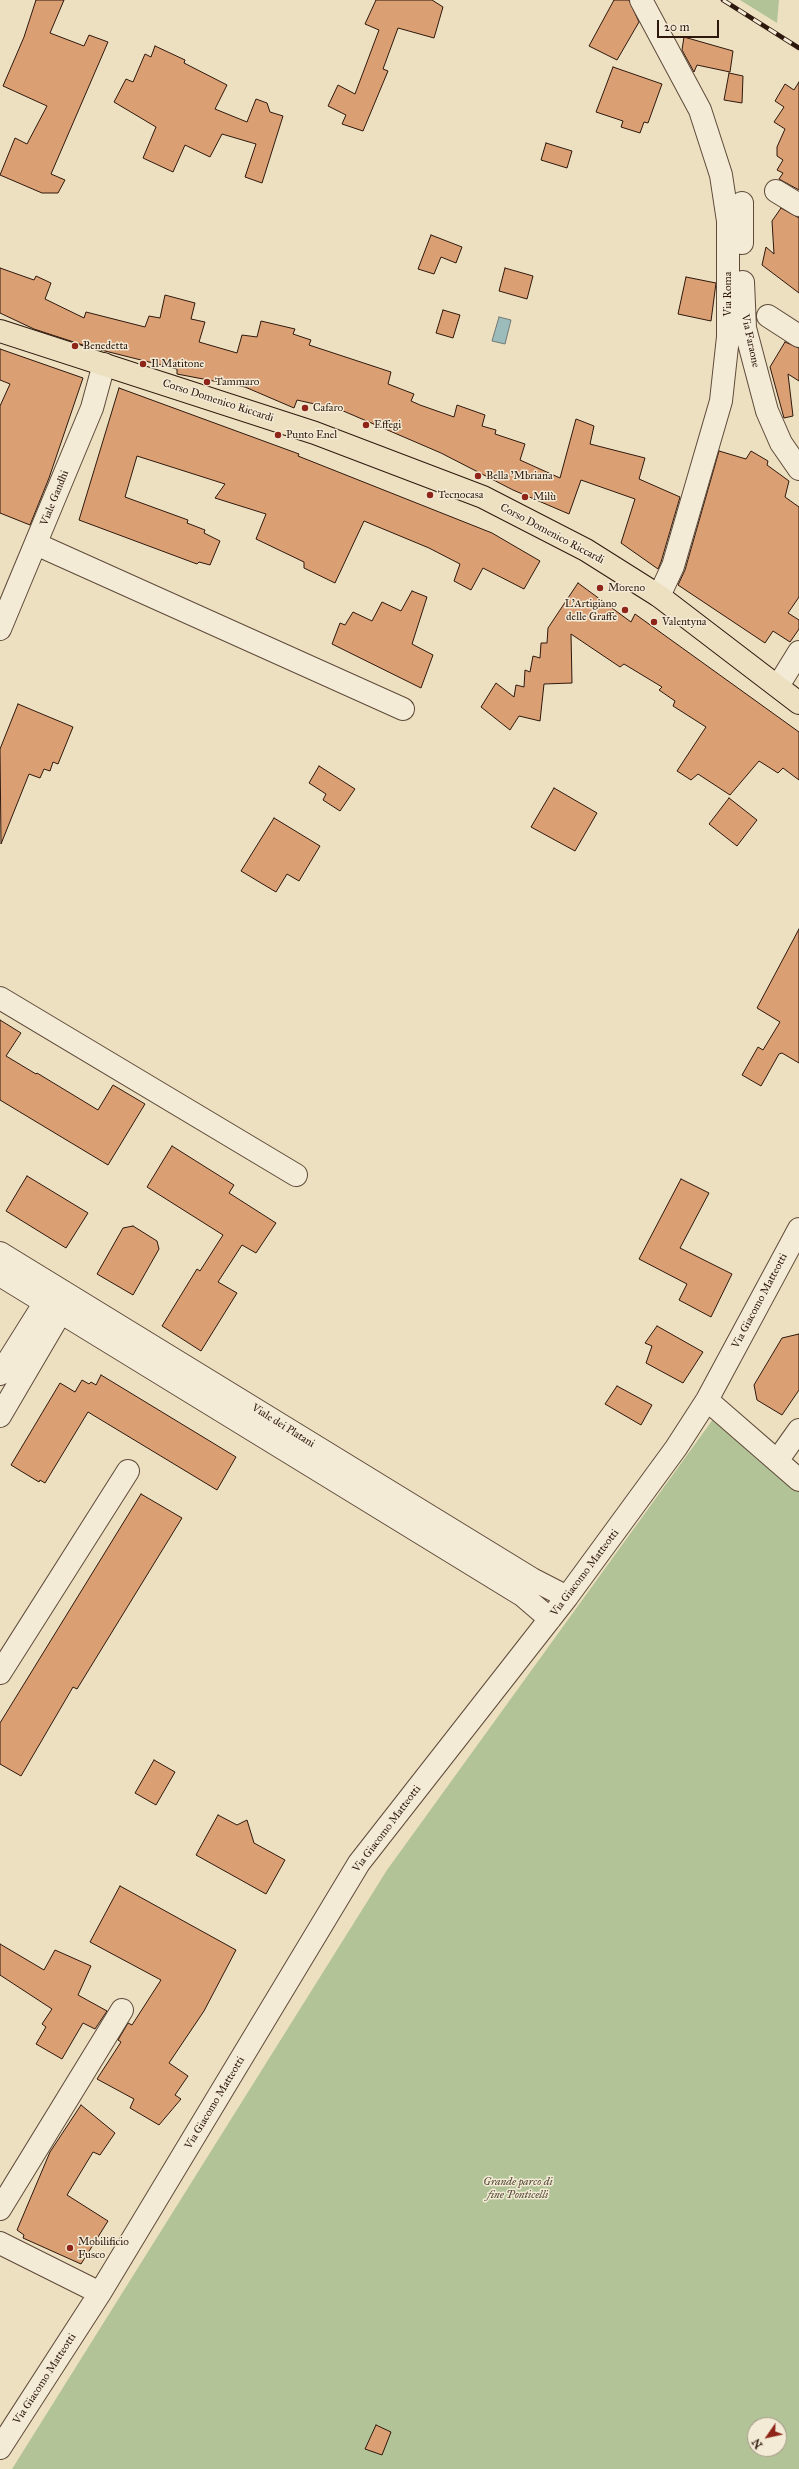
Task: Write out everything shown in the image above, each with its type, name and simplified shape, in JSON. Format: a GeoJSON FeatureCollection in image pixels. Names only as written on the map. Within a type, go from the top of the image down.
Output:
{"type":"FeatureCollection","features":[{"type":"Feature","properties":{"kind":"main road","name":"Corso Domenico Riccardi"},"geometry":{"type":"LineString","coordinates":[[0,331],[315,433],[483,497],[586,550],[659,596],[799,703]]}},
{"type":"Feature","properties":{"kind":"street","name":"Via Roma"},"geometry":{"type":"LineString","coordinates":[[641,0],[700,110],[721,175],[728,221],[728,337],[721,401],[673,566],[659,596]]}},
{"type":"Feature","properties":{"kind":"street"},"geometry":{"type":"LineString","coordinates":[[776,191],[799,205]]}},
{"type":"Feature","properties":{"kind":"street","name":"Via Faraone"},"geometry":{"type":"LineString","coordinates":[[742,203],[745,328],[767,410],[781,443],[799,469]]}},
{"type":"Feature","properties":{"kind":"street"},"geometry":{"type":"LineString","coordinates":[[768,316],[799,336]]}},
{"type":"Feature","properties":{"kind":"street","name":"Viale Gandhi"},"geometry":{"type":"LineString","coordinates":[[0,629],[92,408],[104,364]]}},
{"type":"Feature","properties":{"kind":"street"},"geometry":{"type":"LineString","coordinates":[[36,544],[403,709]]}},
{"type":"Feature","properties":{"kind":"street"},"geometry":{"type":"LineString","coordinates":[[778,686],[799,652]]}},
{"type":"Feature","properties":{"kind":"street"},"geometry":{"type":"LineString","coordinates":[[0,998],[296,1175]]}},
{"type":"Feature","properties":{"kind":"street","name":"Via Giacomo Matteotti"},"geometry":{"type":"LineString","coordinates":[[0,2448],[100,2293],[359,1863],[567,1598],[676,1448],[707,1400],[799,1229]]}},
{"type":"Feature","properties":{"kind":"street","name":"Viale dei Platani"},"geometry":{"type":"LineString","coordinates":[[0,1253],[57,1300],[522,1594],[550,1619]]}},
{"type":"Feature","properties":{"kind":"street","name":"Viale dei Platani"},"geometry":{"type":"LineString","coordinates":[[0,1275],[57,1300],[532,1579],[567,1598]]}},
{"type":"Feature","properties":{"kind":"street"},"geometry":{"type":"LineString","coordinates":[[0,1374],[57,1300]]}},
{"type":"Feature","properties":{"kind":"street"},"geometry":{"type":"LineString","coordinates":[[0,1416],[57,1300]]}},
{"type":"Feature","properties":{"kind":"street"},"geometry":{"type":"LineString","coordinates":[[707,1400],[799,1480]]}},
{"type":"Feature","properties":{"kind":"street"},"geometry":{"type":"LineString","coordinates":[[777,1461],[799,1430]]}},
{"type":"Feature","properties":{"kind":"street"},"geometry":{"type":"LineString","coordinates":[[0,1673],[128,1471]]}},
{"type":"Feature","properties":{"kind":"street"},"geometry":{"type":"LineString","coordinates":[[0,2209],[122,2010]]}},
{"type":"Feature","properties":{"kind":"street"},"geometry":{"type":"LineString","coordinates":[[0,2243],[100,2293]]}},
{"type":"Feature","properties":{"kind":"green space"},"geometry":{"type":"Polygon","coordinates":[[[740,0],[779,0],[777,23],[740,0]]]}},
{"type":"Feature","properties":{"kind":"green space","name":"Grande parco di fine Ponticelli"},"geometry":{"type":"Polygon","coordinates":[[[716,1415],[799,1491],[799,2469],[12,2469],[387,1870],[716,1415]]]}},
{"type":"Feature","properties":{"kind":"water"},"geometry":{"type":"Polygon","coordinates":[[[499,317],[511,320],[505,344],[492,341],[499,317]]]}},
{"type":"Feature","properties":{"kind":"building"},"geometry":{"type":"Polygon","coordinates":[[[36,0],[64,0],[50,33],[84,46],[89,35],[108,42],[51,174],[65,180],[58,193],[42,193],[0,175],[15,138],[27,144],[47,106],[3,86],[24,37],[36,0]]]}},
{"type":"Feature","properties":{"kind":"building"},"geometry":{"type":"Polygon","coordinates":[[[376,0],[432,0],[443,7],[434,38],[398,28],[383,69],[388,71],[363,131],[342,124],[346,115],[328,106],[338,85],[355,94],[379,30],[365,24],[376,0]]]}},
{"type":"Feature","properties":{"kind":"building"},"geometry":{"type":"Polygon","coordinates":[[[614,0],[629,0],[639,22],[617,60],[589,46],[614,0]]]}},
{"type":"Feature","properties":{"kind":"building"},"geometry":{"type":"Polygon","coordinates":[[[684,37],[733,51],[730,72],[697,65],[694,72],[682,50],[684,37]]]}},
{"type":"Feature","properties":{"kind":"building"},"geometry":{"type":"Polygon","coordinates":[[[155,46],[185,60],[184,63],[227,85],[215,109],[247,122],[256,99],[267,103],[270,112],[283,116],[262,183],[245,177],[256,144],[222,134],[210,157],[185,145],[173,172],[143,158],[156,127],[114,102],[126,79],[133,82],[145,54],[151,57],[155,46]]]}},
{"type":"Feature","properties":{"kind":"building"},"geometry":{"type":"Polygon","coordinates":[[[613,67],[662,84],[648,123],[644,122],[640,133],[621,127],[623,121],[596,112],[613,67]]]}},
{"type":"Feature","properties":{"kind":"building"},"geometry":{"type":"Polygon","coordinates":[[[729,73],[743,76],[742,103],[724,100],[729,73]]]}},
{"type":"Feature","properties":{"kind":"building"},"geometry":{"type":"Polygon","coordinates":[[[799,82],[799,190],[779,179],[783,173],[777,170],[783,160],[777,156],[777,147],[785,129],[774,122],[784,107],[775,101],[785,84],[794,90],[799,82]]]}},
{"type":"Feature","properties":{"kind":"building"},"geometry":{"type":"Polygon","coordinates":[[[546,143],[572,151],[567,168],[541,160],[546,143]]]}},
{"type":"Feature","properties":{"kind":"building"},"geometry":{"type":"Polygon","coordinates":[[[781,208],[799,218],[799,293],[762,265],[766,247],[774,254],[772,221],[781,208]]]}},
{"type":"Feature","properties":{"kind":"building"},"geometry":{"type":"Polygon","coordinates":[[[431,235],[462,247],[456,263],[441,257],[434,274],[418,269],[431,235]]]}},
{"type":"Feature","properties":{"kind":"building"},"geometry":{"type":"Polygon","coordinates":[[[0,268],[34,280],[36,276],[51,283],[45,299],[84,318],[86,312],[145,327],[149,316],[160,318],[165,295],[195,303],[191,319],[205,322],[199,342],[237,353],[242,335],[257,337],[261,321],[295,329],[293,334],[311,340],[309,345],[391,372],[388,384],[414,394],[411,401],[454,417],[457,405],[485,415],[482,426],[496,430],[495,434],[525,444],[520,460],[560,478],[576,419],[594,426],[590,444],[645,458],[639,479],[680,497],[658,569],[621,543],[635,499],[581,480],[569,514],[513,490],[441,453],[341,410],[297,400],[294,408],[245,387],[177,374],[177,369],[89,347],[34,329],[0,313],[0,268]]]}},
{"type":"Feature","properties":{"kind":"building"},"geometry":{"type":"Polygon","coordinates":[[[505,268],[533,276],[527,299],[499,291],[505,268]]]}},
{"type":"Feature","properties":{"kind":"building"},"geometry":{"type":"Polygon","coordinates":[[[686,277],[716,283],[711,321],[678,314],[686,277]]]}},
{"type":"Feature","properties":{"kind":"building"},"geometry":{"type":"Polygon","coordinates":[[[443,310],[460,315],[453,338],[436,333],[443,310]]]}},
{"type":"Feature","properties":{"kind":"building"},"geometry":{"type":"Polygon","coordinates":[[[785,342],[799,348],[799,381],[788,374],[793,416],[784,418],[770,367],[785,342]]]}},
{"type":"Feature","properties":{"kind":"building"},"geometry":{"type":"Polygon","coordinates":[[[0,349],[83,378],[49,478],[30,525],[0,513],[0,406],[10,384],[0,380],[0,349]]]}},
{"type":"Feature","properties":{"kind":"building"},"geometry":{"type":"Polygon","coordinates":[[[119,388],[299,454],[298,456],[492,533],[540,561],[524,589],[483,568],[471,590],[454,581],[460,564],[429,548],[364,521],[335,583],[304,568],[304,562],[256,539],[266,514],[215,498],[225,484],[137,456],[125,497],[188,520],[187,523],[205,530],[204,533],[220,541],[210,565],[199,562],[197,564],[79,520],[119,388]]]}},
{"type":"Feature","properties":{"kind":"building"},"geometry":{"type":"Polygon","coordinates":[[[719,451],[746,459],[751,451],[768,461],[767,465],[789,481],[785,497],[799,507],[799,597],[788,613],[799,620],[799,629],[790,642],[773,631],[765,643],[678,585],[685,570],[719,451]]]}},
{"type":"Feature","properties":{"kind":"building"},"geometry":{"type":"Polygon","coordinates":[[[578,583],[631,622],[635,614],[799,732],[799,780],[783,768],[778,773],[759,761],[730,795],[698,774],[691,780],[677,771],[706,727],[673,706],[675,701],[659,690],[662,687],[624,664],[620,667],[571,634],[572,683],[544,684],[540,721],[519,716],[510,730],[481,707],[496,683],[514,697],[516,685],[524,687],[525,670],[530,672],[533,656],[540,658],[541,643],[547,643],[548,628],[578,583]]]}},
{"type":"Feature","properties":{"kind":"building"},"geometry":{"type":"Polygon","coordinates":[[[412,591],[427,597],[412,644],[433,655],[421,688],[332,644],[340,623],[345,625],[353,612],[372,621],[382,602],[401,611],[412,591]]]}},
{"type":"Feature","properties":{"kind":"building"},"geometry":{"type":"Polygon","coordinates":[[[18,704],[73,727],[58,764],[53,762],[50,771],[44,769],[40,778],[29,774],[1,844],[0,749],[18,704]]]}},
{"type":"Feature","properties":{"kind":"building"},"geometry":{"type":"Polygon","coordinates":[[[319,766],[355,789],[340,811],[323,800],[326,794],[309,783],[319,766]]]}},
{"type":"Feature","properties":{"kind":"building"},"geometry":{"type":"Polygon","coordinates":[[[554,788],[597,813],[575,851],[531,827],[554,788]]]}},
{"type":"Feature","properties":{"kind":"building"},"geometry":{"type":"Polygon","coordinates":[[[729,798],[757,820],[737,846],[709,824],[729,798]]]}},
{"type":"Feature","properties":{"kind":"building"},"geometry":{"type":"Polygon","coordinates":[[[274,818],[320,846],[299,881],[287,874],[276,892],[241,871],[274,818]]]}},
{"type":"Feature","properties":{"kind":"building"},"geometry":{"type":"Polygon","coordinates":[[[799,929],[799,1063],[782,1053],[779,1054],[761,1086],[742,1075],[758,1047],[763,1050],[780,1022],[757,1008],[799,929]]]}},
{"type":"Feature","properties":{"kind":"building"},"geometry":{"type":"Polygon","coordinates":[[[0,1020],[21,1033],[6,1056],[98,1110],[113,1085],[145,1104],[108,1165],[0,1100],[0,1020]]]}},
{"type":"Feature","properties":{"kind":"building"},"geometry":{"type":"Polygon","coordinates":[[[172,1146],[234,1185],[229,1193],[276,1223],[256,1253],[242,1245],[218,1282],[237,1293],[201,1351],[162,1326],[197,1269],[200,1271],[223,1235],[147,1187],[172,1146]]]}},
{"type":"Feature","properties":{"kind":"building"},"geometry":{"type":"Polygon","coordinates":[[[27,1176],[88,1213],[66,1248],[6,1211],[27,1176]]]}},
{"type":"Feature","properties":{"kind":"building"},"geometry":{"type":"Polygon","coordinates":[[[681,1179],[709,1193],[680,1248],[732,1274],[711,1317],[679,1300],[687,1284],[639,1259],[681,1179]]]}},
{"type":"Feature","properties":{"kind":"building"},"geometry":{"type":"Polygon","coordinates":[[[133,1226],[157,1241],[159,1249],[133,1295],[97,1274],[123,1228],[133,1226]]]}},
{"type":"Feature","properties":{"kind":"building"},"geometry":{"type":"Polygon","coordinates":[[[657,1326],[703,1352],[683,1383],[646,1363],[652,1346],[645,1343],[657,1326]]]}},
{"type":"Feature","properties":{"kind":"building"},"geometry":{"type":"Polygon","coordinates":[[[799,1334],[799,1390],[782,1415],[757,1400],[754,1385],[782,1338],[799,1334]]]}},
{"type":"Feature","properties":{"kind":"building"},"geometry":{"type":"Polygon","coordinates":[[[101,1375],[236,1457],[217,1490],[88,1412],[45,1483],[40,1480],[39,1482],[11,1465],[60,1383],[75,1392],[82,1380],[89,1384],[91,1382],[96,1385],[101,1375]]]}},
{"type":"Feature","properties":{"kind":"building"},"geometry":{"type":"Polygon","coordinates":[[[617,1386],[652,1405],[641,1425],[605,1404],[617,1386]]]}},
{"type":"Feature","properties":{"kind":"building"},"geometry":{"type":"Polygon","coordinates":[[[141,1494],[182,1518],[77,1689],[73,1687],[21,1776],[0,1764],[0,1723],[141,1494]]]}},
{"type":"Feature","properties":{"kind":"building"},"geometry":{"type":"Polygon","coordinates":[[[154,1760],[175,1772],[156,1805],[135,1793],[154,1760]]]}},
{"type":"Feature","properties":{"kind":"building"},"geometry":{"type":"Polygon","coordinates":[[[218,1815],[237,1825],[247,1820],[254,1843],[285,1860],[266,1894],[196,1855],[218,1815]]]}},
{"type":"Feature","properties":{"kind":"building"},"geometry":{"type":"Polygon","coordinates":[[[120,1886],[236,1950],[204,2011],[169,2063],[188,2076],[175,2095],[181,2099],[159,2125],[130,2108],[134,2099],[97,2079],[121,2042],[118,2040],[128,2023],[132,2025],[161,1980],[90,1942],[120,1886]]]}},
{"type":"Feature","properties":{"kind":"building"},"geometry":{"type":"Polygon","coordinates":[[[0,1944],[44,1970],[55,1950],[91,1966],[78,1995],[107,2011],[95,2029],[83,2023],[62,2059],[36,2044],[46,2027],[42,2024],[52,2009],[0,1975],[0,1944]]]}},
{"type":"Feature","properties":{"kind":"building"},"geometry":{"type":"Polygon","coordinates":[[[81,2105],[115,2133],[100,2155],[93,2152],[67,2195],[108,2221],[81,2264],[23,2238],[24,2235],[17,2230],[50,2152],[81,2105]]]}},
{"type":"Feature","properties":{"kind":"building"},"geometry":{"type":"Polygon","coordinates":[[[376,2425],[391,2432],[382,2455],[365,2449],[376,2425]]]}},
{"type":"Feature","properties":{"kind":"railway"},"geometry":{"type":"LineString","coordinates":[[723,0],[799,48]]}},
{"type":"Feature","properties":{"kind":"place","name":"Benedetta"},"geometry":{"type":"Point","coordinates":[75,346]}},
{"type":"Feature","properties":{"kind":"place","name":"Il Matitone"},"geometry":{"type":"Point","coordinates":[143,364]}},
{"type":"Feature","properties":{"kind":"place","name":"Tammaro"},"geometry":{"type":"Point","coordinates":[207,382]}},
{"type":"Feature","properties":{"kind":"place","name":"Cafaro"},"geometry":{"type":"Point","coordinates":[305,408]}},
{"type":"Feature","properties":{"kind":"place","name":"Effegi"},"geometry":{"type":"Point","coordinates":[366,425]}},
{"type":"Feature","properties":{"kind":"place","name":"Punto Enel"},"geometry":{"type":"Point","coordinates":[278,435]}},
{"type":"Feature","properties":{"kind":"place","name":"Bella 'Mbriana"},"geometry":{"type":"Point","coordinates":[478,476]}},
{"type":"Feature","properties":{"kind":"place","name":"Tecnocasa"},"geometry":{"type":"Point","coordinates":[430,495]}},
{"type":"Feature","properties":{"kind":"place","name":"Milù"},"geometry":{"type":"Point","coordinates":[525,497]}},
{"type":"Feature","properties":{"kind":"place","name":"Moreno"},"geometry":{"type":"Point","coordinates":[600,588]}},
{"type":"Feature","properties":{"kind":"place","name":"L'Artigiano delle Graffe"},"geometry":{"type":"Point","coordinates":[625,610]}},
{"type":"Feature","properties":{"kind":"place","name":"Valentyna"},"geometry":{"type":"Point","coordinates":[654,622]}},
{"type":"Feature","properties":{"kind":"place","name":"Mobilificio Fusco"},"geometry":{"type":"Point","coordinates":[70,2248]}}]}
